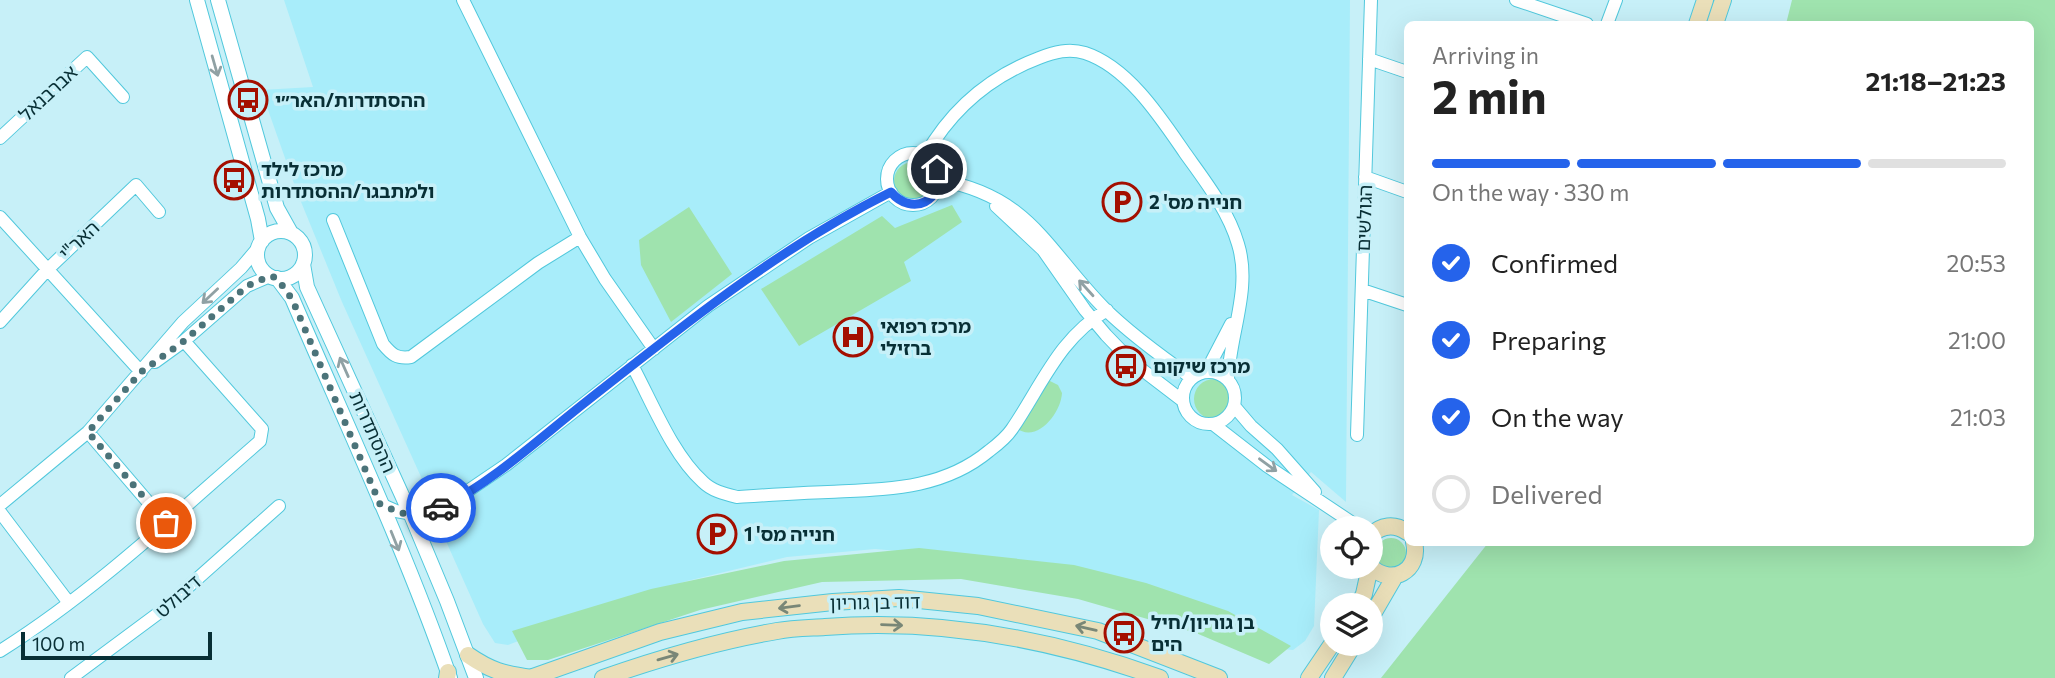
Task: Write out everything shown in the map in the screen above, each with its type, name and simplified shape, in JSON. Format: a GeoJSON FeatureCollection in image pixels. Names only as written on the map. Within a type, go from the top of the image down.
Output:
{"type":"FeatureCollection","features":[{"type":"Feature","properties":{"kind":"main road"},"geometry":{"type":"LineString","coordinates":[[1698,21],[1705,0]]}},
{"type":"Feature","properties":{"kind":"main road"},"geometry":{"type":"LineString","coordinates":[[1716,21],[1723,0]]}},
{"type":"Feature","properties":{"kind":"main road"},"geometry":{"type":"LineString","coordinates":[[1383,528],[1404,527]]}},
{"type":"Feature","properties":{"kind":"main road"},"geometry":{"type":"LineString","coordinates":[[1383,575],[1395,576],[1403,573],[1414,562],[1416,546]]}},
{"type":"Feature","properties":{"kind":"main road"},"geometry":{"type":"LineString","coordinates":[[1383,597],[1395,576]]}},
{"type":"Feature","properties":{"kind":"main road","name":"דוד בן גוריון"},"geometry":{"type":"LineString","coordinates":[[531,678],[660,632],[742,612],[900,598],[978,606],[1098,631],[1219,678]]}},
{"type":"Feature","properties":{"kind":"main road","name":"דוד בן גוריון"},"geometry":{"type":"LineString","coordinates":[[603,678],[714,644],[780,630],[868,624],[948,627],[1050,644],[1160,678]]}},
{"type":"Feature","properties":{"kind":"main road"},"geometry":{"type":"LineString","coordinates":[[468,655],[505,675],[531,678]]}},
{"type":"Feature","properties":{"kind":"main road"},"geometry":{"type":"LineString","coordinates":[[1309,678],[1324,656]]}},
{"type":"Feature","properties":{"kind":"main road"},"geometry":{"type":"LineString","coordinates":[[1333,678],[1347,656]]}},
{"type":"Feature","properties":{"kind":"main road"},"geometry":{"type":"LineString","coordinates":[[1345,678],[1350,656]]}},
{"type":"Feature","properties":{"kind":"street"},"geometry":{"type":"LineString","coordinates":[[197,0],[258,219],[260,265],[274,277]]}},
{"type":"Feature","properties":{"kind":"street"},"geometry":{"type":"LineString","coordinates":[[141,372],[184,341],[247,286],[274,277],[285,278],[295,274],[303,264],[305,249],[302,242],[291,233],[277,208],[218,0]]}},
{"type":"Feature","properties":{"kind":"street"},"geometry":{"type":"LineString","coordinates":[[463,0],[580,237],[605,279],[654,349]]}},
{"type":"Feature","properties":{"kind":"street","name":"הגולשים"},"geometry":{"type":"LineString","coordinates":[[1357,435],[1371,0]]}},
{"type":"Feature","properties":{"kind":"street"},"geometry":{"type":"LineString","coordinates":[[1517,0],[1578,21]]}},
{"type":"Feature","properties":{"kind":"street"},"geometry":{"type":"LineString","coordinates":[[1608,21],[1616,0]]}},
{"type":"Feature","properties":{"kind":"street"},"geometry":{"type":"LineString","coordinates":[[925,156],[944,125],[1002,74],[1048,54],[1065,50],[1084,52],[1103,61],[1141,93],[1203,180],[1230,224],[1239,247],[1242,302],[1233,337],[1228,380],[1234,393],[1234,406],[1226,418],[1213,424],[1205,424],[1190,416],[1183,401],[1132,362],[1092,320],[1031,236],[970,187]]}},
{"type":"Feature","properties":{"kind":"street","name":"אברבנאל"},"geometry":{"type":"LineString","coordinates":[[0,138],[87,57],[123,97]]}},
{"type":"Feature","properties":{"kind":"street"},"geometry":{"type":"LineString","coordinates":[[1369,59],[1404,71]]}},
{"type":"Feature","properties":{"kind":"street"},"geometry":{"type":"LineString","coordinates":[[911,153],[925,156],[937,169],[939,180],[933,195],[919,204],[903,203],[891,192],[887,177],[893,163],[911,153]]}},
{"type":"Feature","properties":{"kind":"street"},"geometry":{"type":"LineString","coordinates":[[1366,177],[1404,191]]}},
{"type":"Feature","properties":{"kind":"street"},"geometry":{"type":"LineString","coordinates":[[939,180],[993,196],[1020,214],[1038,230],[1107,310],[1192,378]]}},
{"type":"Feature","properties":{"kind":"street","name":"האר\"י"},"geometry":{"type":"LineString","coordinates":[[0,322],[47,270],[136,186],[159,212]]}},
{"type":"Feature","properties":{"kind":"street"},"geometry":{"type":"LineString","coordinates":[[380,504],[411,515],[424,516],[453,501],[506,465],[708,306],[821,230],[891,192]]}},
{"type":"Feature","properties":{"kind":"street"},"geometry":{"type":"LineString","coordinates":[[0,218],[141,372]]}},
{"type":"Feature","properties":{"kind":"street"},"geometry":{"type":"LineString","coordinates":[[332,220],[383,344],[392,355],[400,359],[411,357],[538,263],[580,237]]}},
{"type":"Feature","properties":{"kind":"street"},"geometry":{"type":"LineString","coordinates":[[0,505],[88,432],[183,322],[241,268],[260,245],[275,232],[291,233]]}},
{"type":"Feature","properties":{"kind":"street","name":"ההסתדרות"},"geometry":{"type":"LineString","coordinates":[[303,264],[307,287],[411,515],[476,678]]}},
{"type":"Feature","properties":{"kind":"street","name":"ההסתדרות"},"geometry":{"type":"LineString","coordinates":[[274,277],[292,299],[380,504],[448,676]]}},
{"type":"Feature","properties":{"kind":"street"},"geometry":{"type":"LineString","coordinates":[[1362,290],[1404,304]]}},
{"type":"Feature","properties":{"kind":"street"},"geometry":{"type":"LineString","coordinates":[[1206,372],[1242,302]]}},
{"type":"Feature","properties":{"kind":"street"},"geometry":{"type":"LineString","coordinates":[[632,365],[678,450],[703,483],[713,490],[737,496],[915,487],[953,474],[971,465],[992,449],[1011,431],[1062,348],[1107,310]]}},
{"type":"Feature","properties":{"kind":"street"},"geometry":{"type":"LineString","coordinates":[[0,651],[69,603],[260,441],[262,429],[184,341]]}},
{"type":"Feature","properties":{"kind":"street"},"geometry":{"type":"LineString","coordinates":[[1183,401],[1187,384],[1192,378],[1206,372],[1228,380]]}},
{"type":"Feature","properties":{"kind":"street"},"geometry":{"type":"LineString","coordinates":[[1234,406],[1251,426],[1277,449],[1324,503]]}},
{"type":"Feature","properties":{"kind":"street"},"geometry":{"type":"LineString","coordinates":[[1213,424],[1267,466],[1343,516]]}},
{"type":"Feature","properties":{"kind":"street"},"geometry":{"type":"LineString","coordinates":[[88,432],[166,523]]}},
{"type":"Feature","properties":{"kind":"street","name":"דיבולט"},"geometry":{"type":"LineString","coordinates":[[71,678],[160,612],[279,506]]}},
{"type":"Feature","properties":{"kind":"street"},"geometry":{"type":"LineString","coordinates":[[0,512],[69,603]]}},
{"type":"Feature","properties":{"kind":"shaded area","name":"מרכז רפואי ברזילי"},"geometry":{"type":"Polygon","coordinates":[[[284,0],[1350,0],[1346,502],[1311,472],[1292,495],[1319,510],[1314,626],[1305,641],[1293,650],[1274,648],[944,555],[875,549],[787,557],[687,581],[599,610],[508,645],[495,643],[483,624],[441,530],[463,511],[449,491],[431,499],[342,302],[297,192],[261,90],[313,87],[284,0]]]}},
{"type":"Feature","properties":{"kind":"green space"},"geometry":{"type":"Polygon","coordinates":[[[1792,0],[2055,0],[2055,678],[1381,678],[1486,546],[2034,546],[2034,21],[1787,21],[1792,0]]]}},
{"type":"Feature","properties":{"kind":"green space"},"geometry":{"type":"Polygon","coordinates":[[[913,162],[926,168],[932,181],[926,194],[913,200],[900,194],[894,181],[900,168],[913,162]]]}},
{"type":"Feature","properties":{"kind":"green space"},"geometry":{"type":"Polygon","coordinates":[[[952,205],[962,222],[904,262],[911,281],[799,346],[761,289],[882,216],[895,228],[952,205]]]}},
{"type":"Feature","properties":{"kind":"green space"},"geometry":{"type":"Polygon","coordinates":[[[689,207],[732,274],[671,322],[641,265],[639,240],[689,207]]]}},
{"type":"Feature","properties":{"kind":"green space"},"geometry":{"type":"Polygon","coordinates":[[[1214,379],[1222,380],[1228,385],[1233,391],[1233,407],[1228,413],[1222,418],[1214,419],[1206,418],[1200,413],[1195,407],[1194,399],[1195,391],[1200,385],[1206,380],[1214,379]]]}},
{"type":"Feature","properties":{"kind":"green space"},"geometry":{"type":"Polygon","coordinates":[[[1048,380],[1058,385],[1062,393],[1053,417],[1040,429],[1032,432],[1016,428],[1048,380]]]}},
{"type":"Feature","properties":{"kind":"green space"},"geometry":{"type":"Polygon","coordinates":[[[1397,539],[1404,546],[1406,553],[1402,564],[1391,568],[1383,566],[1383,540],[1397,539]]]}},
{"type":"Feature","properties":{"kind":"green space"},"geometry":{"type":"Polygon","coordinates":[[[919,548],[1074,565],[1146,583],[1228,611],[1291,646],[1269,664],[1196,633],[1078,599],[961,579],[822,582],[700,610],[548,660],[527,660],[512,631],[651,589],[784,561],[919,548]]]}},
{"type":"Feature","properties":{"kind":"way so far"},"geometry":{"type":"LineString","coordinates":[[166,523],[88,432],[141,372],[184,341],[247,286],[270,276],[277,278],[292,299],[380,504],[396,511],[424,516],[441,508]]}},
{"type":"Feature","properties":{"kind":"place","name":"ההסתדרות/האר״י"},"geometry":{"type":"Point","coordinates":[248,100]}},
{"type":"Feature","properties":{"kind":"place","name":"מרכז לילד ולמתבגר/ההסתדרות"},"geometry":{"type":"Point","coordinates":[234,180]}},
{"type":"Feature","properties":{"kind":"place","name":"חנייה מס' 2"},"geometry":{"type":"Point","coordinates":[1122,202]}},
{"type":"Feature","properties":{"kind":"place","name":"מרכז רפואי ברזילי"},"geometry":{"type":"Point","coordinates":[853,337]}},
{"type":"Feature","properties":{"kind":"place","name":"מרכז שיקום"},"geometry":{"type":"Point","coordinates":[1126,366]}},
{"type":"Feature","properties":{"kind":"place","name":"חנייה מס' 1"},"geometry":{"type":"Point","coordinates":[717,534]}},
{"type":"Feature","properties":{"kind":"place","name":"בן גוריון/חיל הים"},"geometry":{"type":"Point","coordinates":[1124,633]}},
{"type":"Feature","properties":{"kind":"route"},"geometry":{"type":"LineString","coordinates":[[441,508],[506,465],[708,306],[821,230],[891,192],[903,203],[911,205],[927,201],[937,188],[937,169]]}}]}
